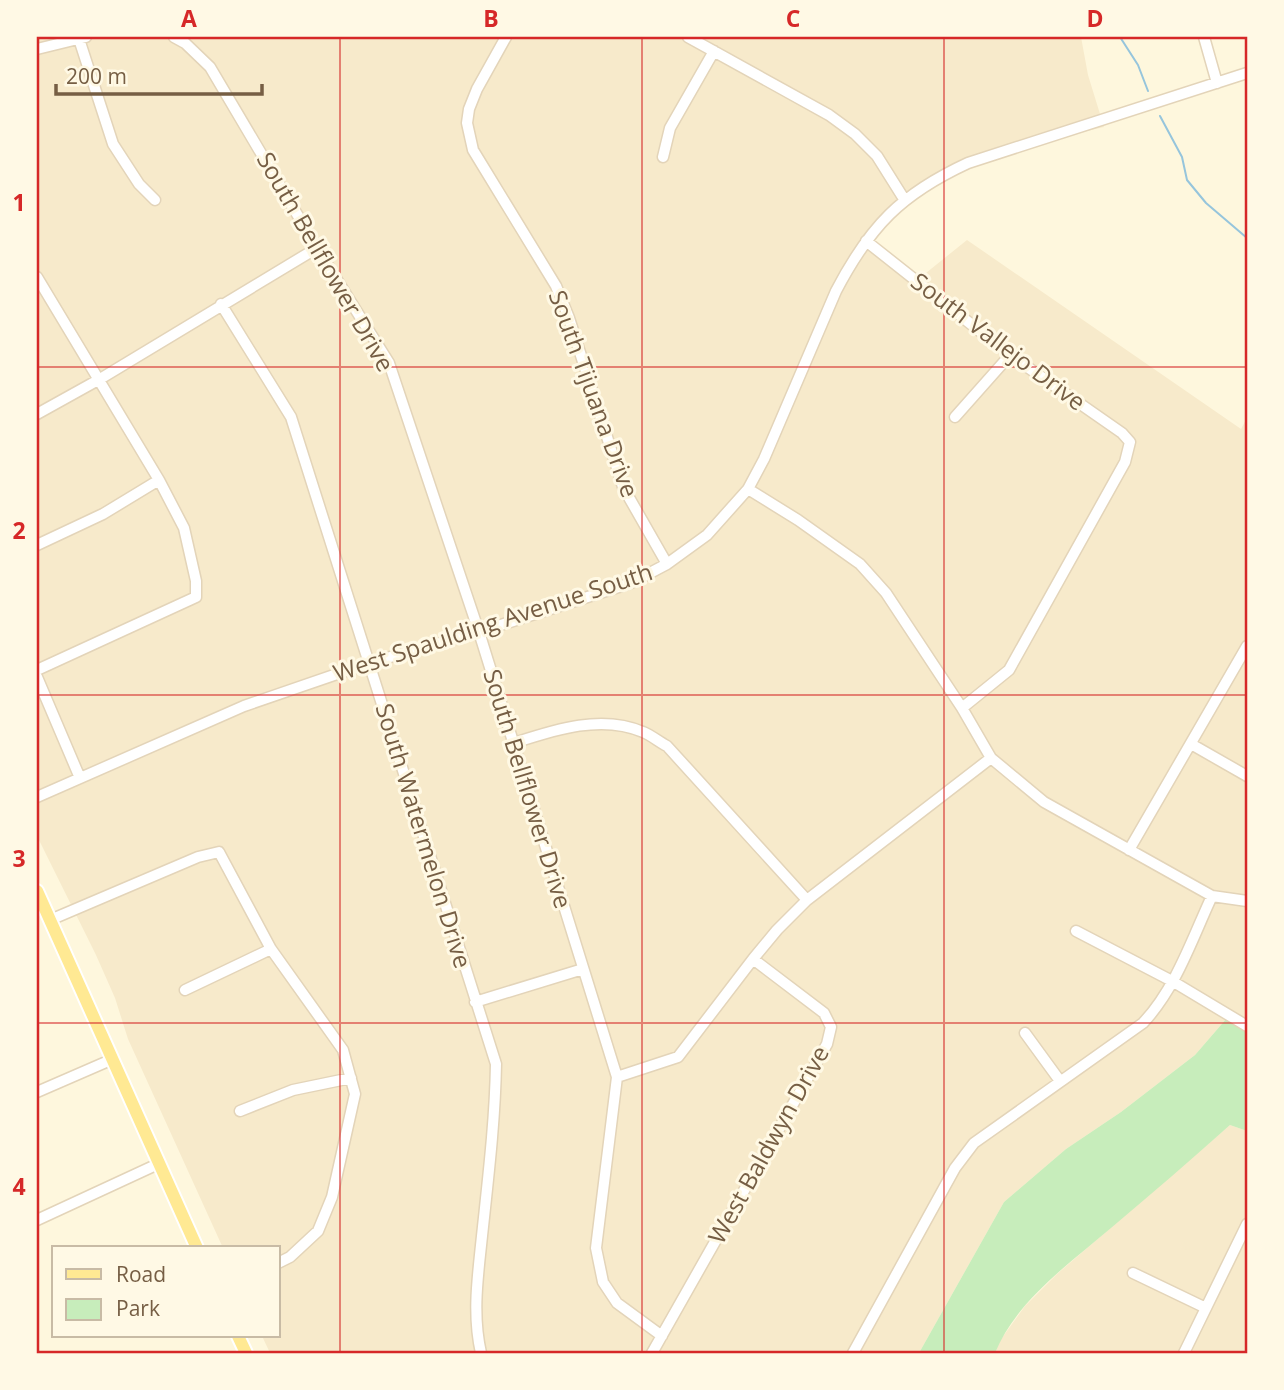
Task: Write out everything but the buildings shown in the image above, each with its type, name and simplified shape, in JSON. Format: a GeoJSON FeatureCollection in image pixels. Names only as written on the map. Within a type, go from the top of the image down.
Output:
{"type":"FeatureCollection","features":[{"type":"Feature","properties":{"kind":"main road"},"geometry":{"type":"LineString","coordinates":[[37,891],[196,1246]]}},
{"type":"Feature","properties":{"kind":"street","name":"South Bellflower Drive"},"geometry":{"type":"LineString","coordinates":[[174,37],[185,43],[210,67],[317,248],[389,363],[479,632],[617,1077],[596,1248],[603,1282],[617,1303],[662,1336]]}},
{"type":"Feature","properties":{"kind":"street","name":"South Tijuana Drive"},"geometry":{"type":"LineString","coordinates":[[506,37],[469,109],[467,123],[473,150],[556,286],[569,318],[623,487],[667,564]]}},
{"type":"Feature","properties":{"kind":"street"},"geometry":{"type":"LineString","coordinates":[[688,37],[829,114],[877,156],[904,199]]}},
{"type":"Feature","properties":{"kind":"street"},"geometry":{"type":"LineString","coordinates":[[1204,37],[1217,83]]}},
{"type":"Feature","properties":{"kind":"street"},"geometry":{"type":"LineString","coordinates":[[37,49],[82,38],[113,144],[139,184],[155,200]]}},
{"type":"Feature","properties":{"kind":"street"},"geometry":{"type":"LineString","coordinates":[[663,157],[670,128],[714,51]]}},
{"type":"Feature","properties":{"kind":"street","name":"West Spaulding Avenue South"},"geometry":{"type":"LineString","coordinates":[[37,797],[244,706],[369,663],[479,632],[631,583],[667,564],[707,535],[748,489],[764,459],[850,264],[866,241],[904,199],[939,176],[968,163],[1247,73]]}},
{"type":"Feature","properties":{"kind":"street","name":"South Vallejo Drive"},"geometry":{"type":"LineString","coordinates":[[866,241],[1010,355],[1122,433],[1130,442],[1125,462],[1009,670],[962,708]]}},
{"type":"Feature","properties":{"kind":"street"},"geometry":{"type":"LineString","coordinates":[[37,414],[317,248]]}},
{"type":"Feature","properties":{"kind":"street"},"geometry":{"type":"LineString","coordinates":[[37,277],[159,480],[184,528],[196,581],[195,597],[37,670]]}},
{"type":"Feature","properties":{"kind":"street","name":"South Watermelon Drive"},"geometry":{"type":"LineString","coordinates":[[221,304],[291,417],[496,1064],[495,1101],[475,1303],[475,1321],[481,1353]]}},
{"type":"Feature","properties":{"kind":"street"},"geometry":{"type":"LineString","coordinates":[[955,417],[1010,355]]}},
{"type":"Feature","properties":{"kind":"street"},"geometry":{"type":"LineString","coordinates":[[37,545],[103,514],[159,480]]}},
{"type":"Feature","properties":{"kind":"street"},"geometry":{"type":"LineString","coordinates":[[748,489],[799,520],[860,564],[886,593],[962,708],[991,758],[1044,802],[1212,896],[1247,901]]}},
{"type":"Feature","properties":{"kind":"street"},"geometry":{"type":"LineString","coordinates":[[1129,850],[1247,646]]}},
{"type":"Feature","properties":{"kind":"street"},"geometry":{"type":"LineString","coordinates":[[37,677],[80,778]]}},
{"type":"Feature","properties":{"kind":"street"},"geometry":{"type":"LineString","coordinates":[[514,743],[565,727],[611,724],[643,732],[667,746],[807,900]]}},
{"type":"Feature","properties":{"kind":"street"},"geometry":{"type":"LineString","coordinates":[[1191,744],[1247,776]]}},
{"type":"Feature","properties":{"kind":"street"},"geometry":{"type":"LineString","coordinates":[[617,1077],[678,1057],[753,958],[807,900],[991,758]]}},
{"type":"Feature","properties":{"kind":"street"},"geometry":{"type":"LineString","coordinates":[[50,920],[198,857],[219,852],[271,949],[343,1050],[355,1094],[332,1197],[318,1231],[290,1257],[280,1262]]}},
{"type":"Feature","properties":{"kind":"street"},"geometry":{"type":"LineString","coordinates":[[853,1353],[954,1168],[974,1143],[1143,1023],[1156,1009],[1172,981],[1212,896]]}},
{"type":"Feature","properties":{"kind":"street"},"geometry":{"type":"LineString","coordinates":[[1076,931],[1172,981],[1247,1026]]}},
{"type":"Feature","properties":{"kind":"street"},"geometry":{"type":"LineString","coordinates":[[185,990],[271,949]]}},
{"type":"Feature","properties":{"kind":"street","name":"West Baldwyn Drive"},"geometry":{"type":"LineString","coordinates":[[652,1353],[827,1044],[831,1027],[824,1013],[753,958]]}},
{"type":"Feature","properties":{"kind":"street"},"geometry":{"type":"LineString","coordinates":[[475,1002],[583,969]]}},
{"type":"Feature","properties":{"kind":"street"},"geometry":{"type":"LineString","coordinates":[[1025,1033],[1060,1082]]}},
{"type":"Feature","properties":{"kind":"street"},"geometry":{"type":"LineString","coordinates":[[37,1092],[113,1059]]}},
{"type":"Feature","properties":{"kind":"street"},"geometry":{"type":"LineString","coordinates":[[240,1111],[293,1090],[351,1078]]}},
{"type":"Feature","properties":{"kind":"street"},"geometry":{"type":"LineString","coordinates":[[37,1220],[158,1164]]}},
{"type":"Feature","properties":{"kind":"street"},"geometry":{"type":"LineString","coordinates":[[1184,1353],[1247,1224]]}},
{"type":"Feature","properties":{"kind":"street"},"geometry":{"type":"LineString","coordinates":[[1133,1273],[1206,1308]]}},
{"type":"Feature","properties":{"kind":"shaded area"},"geometry":{"type":"Polygon","coordinates":[[[37,37],[1081,37],[1088,75],[1104,127],[1006,150],[939,176],[866,241],[916,281],[967,240],[1241,429],[1247,418],[1247,1026],[1227,1018],[1195,1055],[1121,1112],[1066,1149],[1004,1202],[919,1353],[270,1353],[263,1338],[280,1338],[280,1246],[222,1246],[128,1039],[115,998],[96,955],[37,836],[37,37]]]}},
{"type":"Feature","properties":{"kind":"shaded area"},"geometry":{"type":"Polygon","coordinates":[[[1230,1125],[1247,1131],[1247,1353],[995,1353],[999,1342],[1025,1306],[1057,1274],[1230,1125]]]}},
{"type":"Feature","properties":{"kind":"green space"},"geometry":{"type":"Polygon","coordinates":[[[1227,1018],[1247,1032],[1247,1131],[1230,1125],[1062,1269],[1016,1316],[995,1353],[919,1353],[1004,1202],[1066,1149],[1121,1112],[1195,1055],[1227,1018]]]}},
{"type":"Feature","properties":{"kind":"waterway"},"geometry":{"type":"LineString","coordinates":[[1120,37],[1138,65],[1148,91]]}},
{"type":"Feature","properties":{"kind":"waterway"},"geometry":{"type":"LineString","coordinates":[[1160,116],[1182,157],[1187,180],[1206,203],[1247,238]]}}]}
